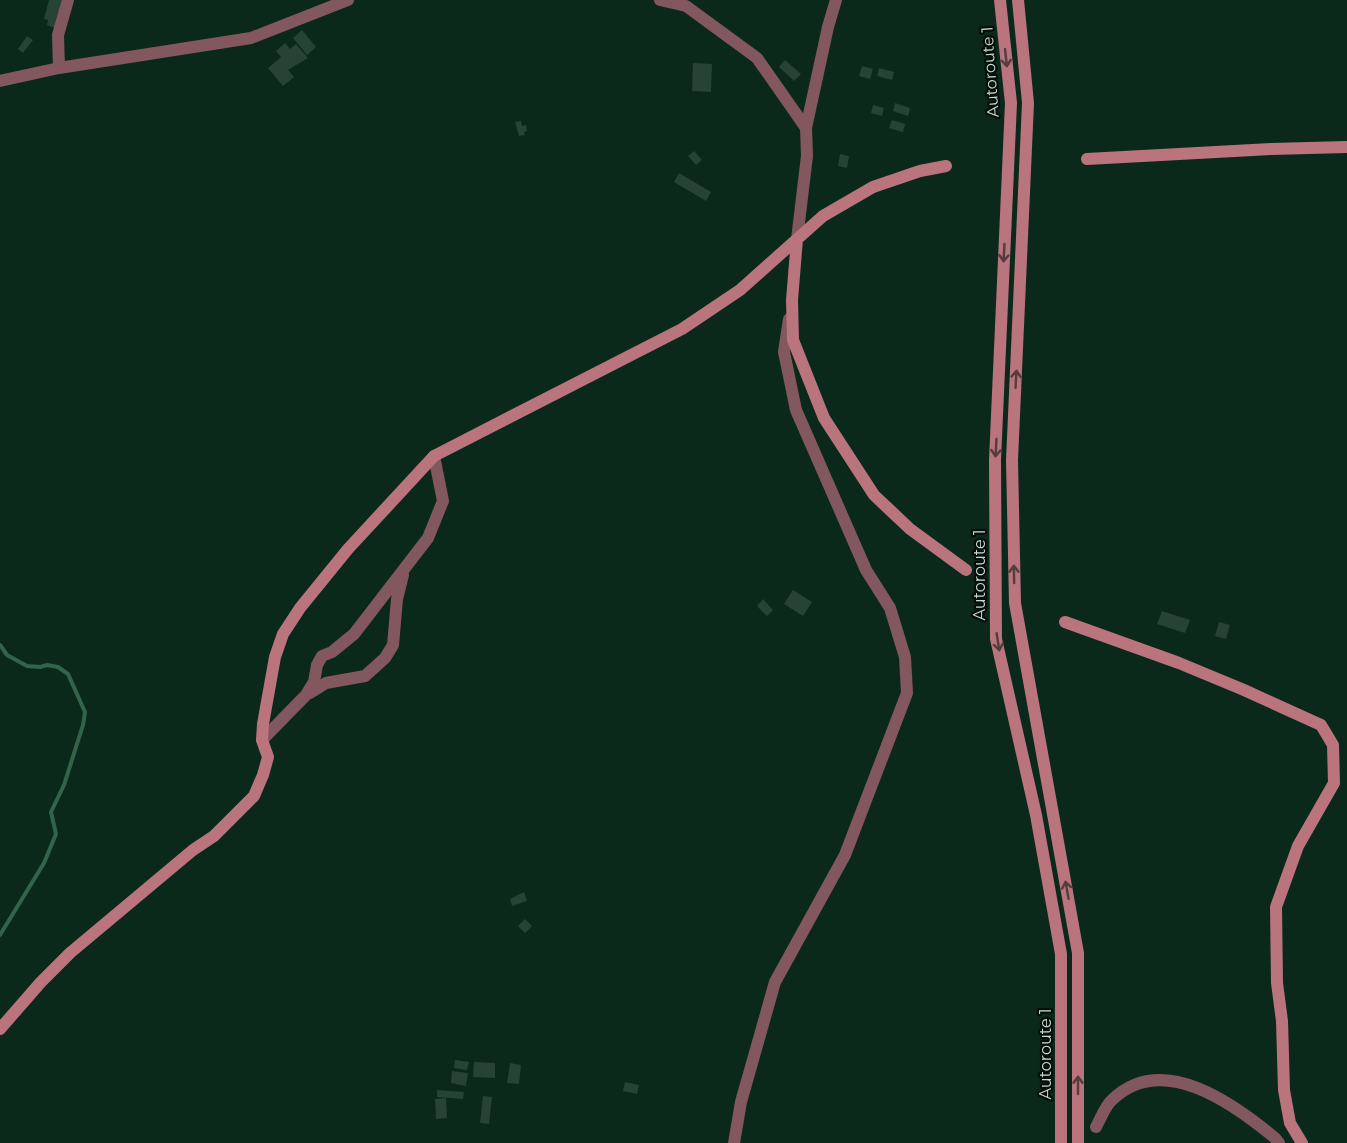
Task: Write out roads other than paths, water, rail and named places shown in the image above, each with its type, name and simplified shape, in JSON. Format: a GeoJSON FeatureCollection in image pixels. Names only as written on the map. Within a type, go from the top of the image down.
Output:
{"type":"FeatureCollection","features":[{"type":"Feature","properties":{"kind":"street"},"geometry":{"type":"LineString","coordinates":[[58,68],[58,35],[68,0]]}},
{"type":"Feature","properties":{"kind":"street"},"geometry":{"type":"LineString","coordinates":[[0,81],[58,68],[251,38],[348,0]]}},
{"type":"Feature","properties":{"kind":"street"},"geometry":{"type":"LineString","coordinates":[[660,0],[686,6],[757,58],[806,128]]}},
{"type":"Feature","properties":{"kind":"street"},"geometry":{"type":"LineString","coordinates":[[736,1142],[741,1102],[775,982],[845,855],[907,693],[905,657],[890,608],[866,570],[796,410],[784,352],[792,300],[807,156],[806,128],[836,0]]}},
{"type":"Feature","properties":{"kind":"street","name":"Autoroute 1"},"geometry":{"type":"LineString","coordinates":[[1000,0],[1011,103],[995,460],[996,639],[1036,815],[1061,954],[1061,1143]]}},
{"type":"Feature","properties":{"kind":"street","name":"Autoroute 1"},"geometry":{"type":"LineString","coordinates":[[1018,0],[1028,103],[1012,460],[1015,603],[1078,952],[1078,1143]]}},
{"type":"Feature","properties":{"kind":"street"},"geometry":{"type":"LineString","coordinates":[[1087,159],[1347,147]]}},
{"type":"Feature","properties":{"kind":"street"},"geometry":{"type":"LineString","coordinates":[[0,1029],[70,953],[193,850],[214,836],[254,796],[268,757],[262,740],[275,657],[283,634],[300,608],[348,549],[434,456],[682,329],[740,290],[823,216],[873,187],[920,171],[946,166]]}},
{"type":"Feature","properties":{"kind":"street"},"geometry":{"type":"LineString","coordinates":[[792,300],[793,340],[824,418],[846,454],[874,495],[910,529],[966,570]]}},
{"type":"Feature","properties":{"kind":"street"},"geometry":{"type":"LineString","coordinates":[[262,740],[306,695],[314,682],[317,665],[322,656],[332,652],[354,634],[428,538],[443,501],[434,456]]}},
{"type":"Feature","properties":{"kind":"street"},"geometry":{"type":"LineString","coordinates":[[306,695],[326,683],[364,676],[385,658],[393,645],[397,599],[404,569]]}},
{"type":"Feature","properties":{"kind":"street"},"geometry":{"type":"LineString","coordinates":[[1065,622],[1179,663],[1321,725],[1333,745],[1334,783],[1298,846],[1276,907],[1277,983],[1282,1021],[1284,1090],[1290,1123],[1302,1143]]}},
{"type":"Feature","properties":{"kind":"street"},"geometry":{"type":"LineString","coordinates":[[1096,1127],[1112,1100],[1139,1082],[1173,1080],[1203,1091],[1242,1111],[1279,1143]]}},
{"type":"Feature","properties":{"kind":"waterway"},"geometry":{"type":"LineString","coordinates":[[0,645],[7,655],[27,666],[58,667],[68,674],[85,712],[64,785],[51,812],[56,834],[44,863],[0,935]]}}]}
